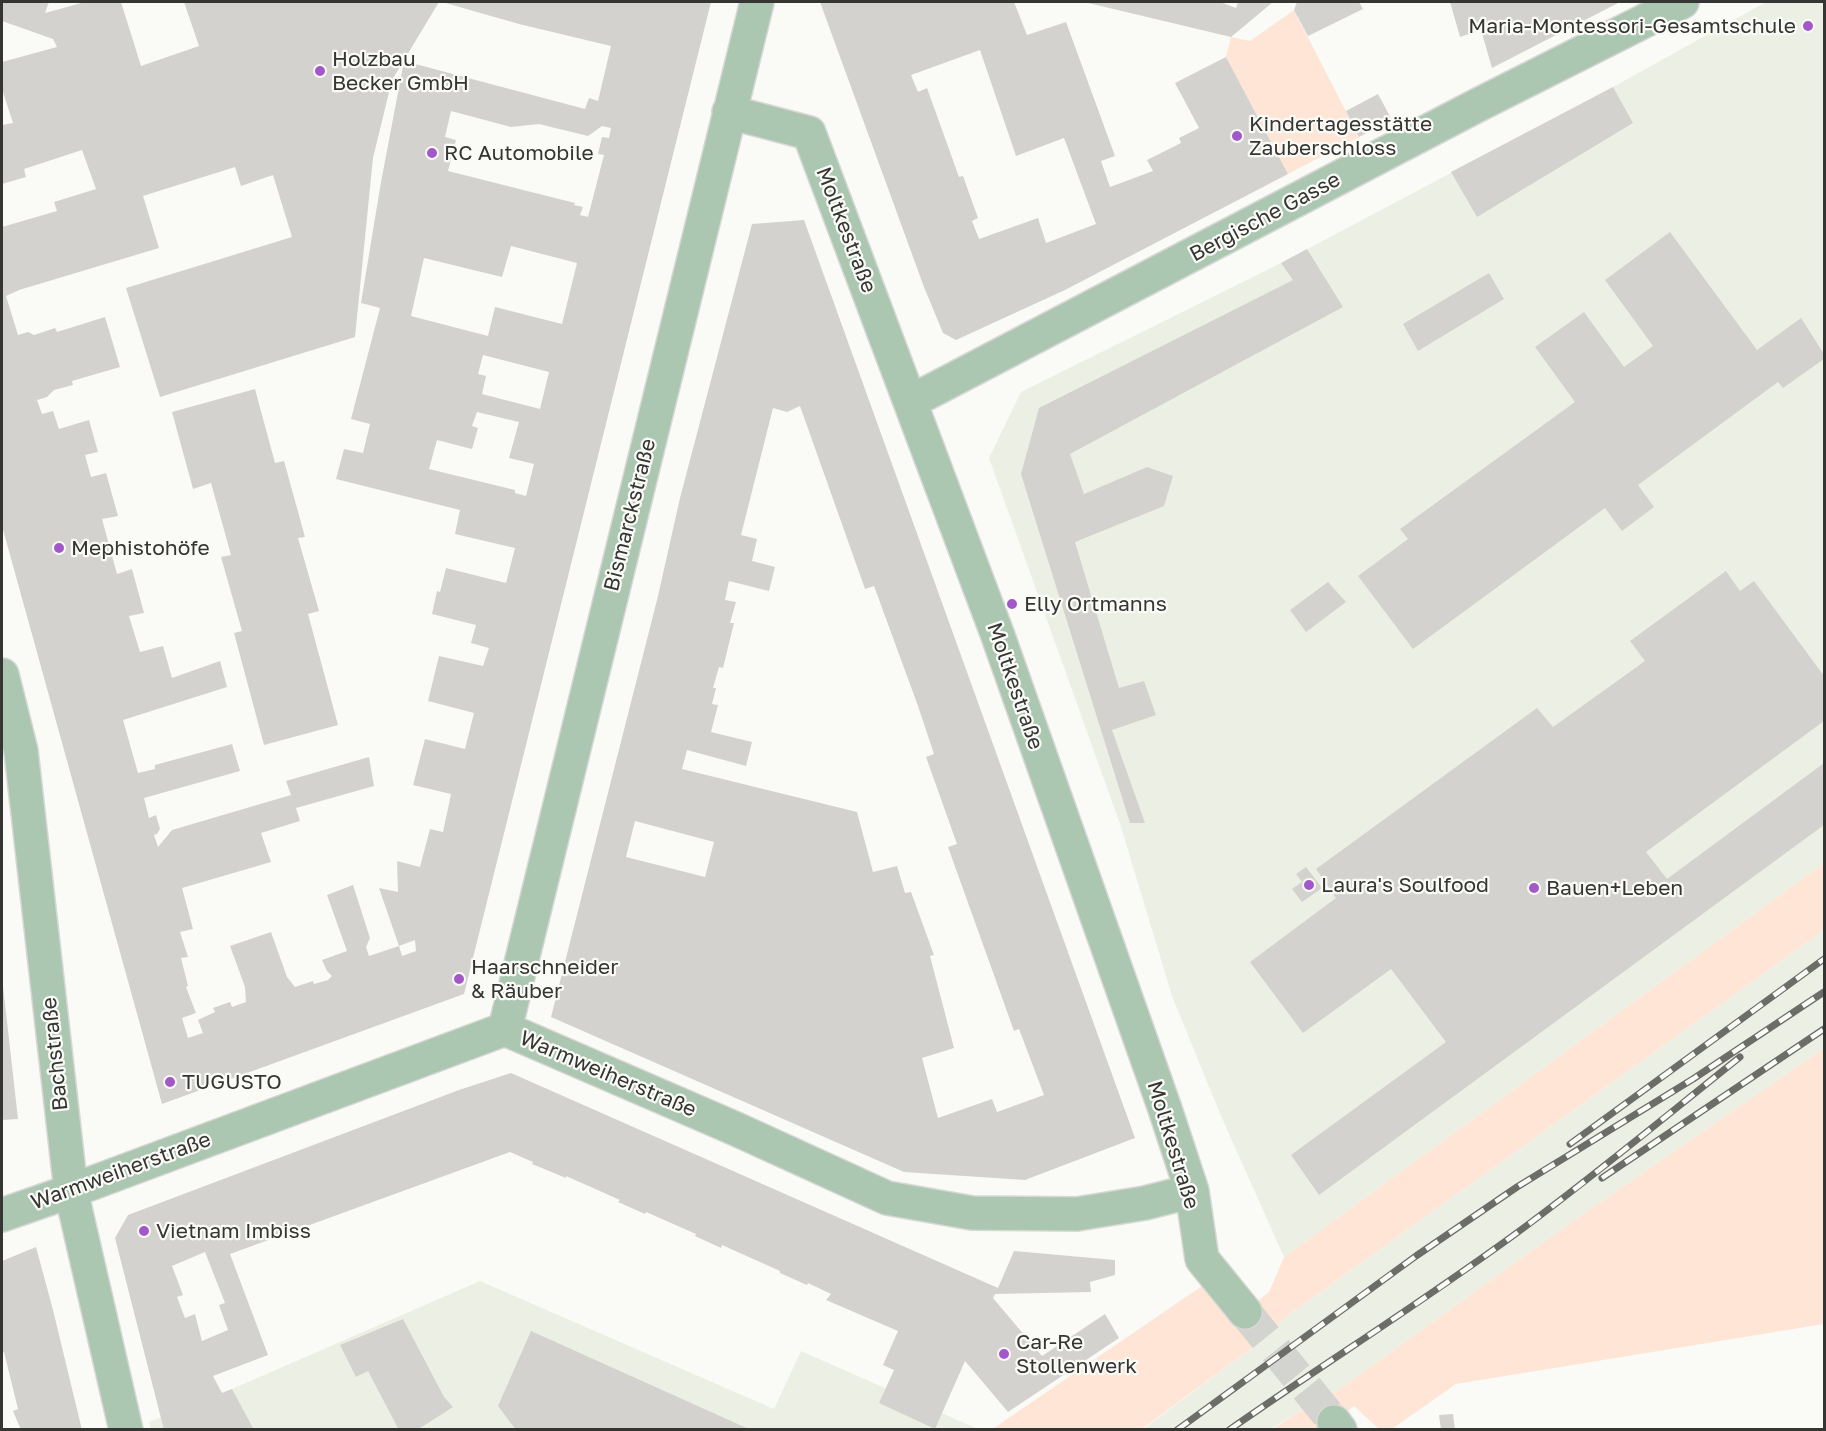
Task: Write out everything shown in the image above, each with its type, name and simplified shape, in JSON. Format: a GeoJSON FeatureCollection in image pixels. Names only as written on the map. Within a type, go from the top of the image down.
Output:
{"type":"FeatureCollection","features":[{"type":"Feature","properties":{"kind":"street","name":"Bismarckstraße"},"geometry":{"type":"LineString","coordinates":[[505,1029],[757,2]]}},
{"type":"Feature","properties":{"kind":"street","name":"Bergische Gasse"},"geometry":{"type":"LineString","coordinates":[[912,401],[1476,106],[1682,2]]}},
{"type":"Feature","properties":{"kind":"street","name":"Moltkestraße"},"geometry":{"type":"LineString","coordinates":[[729,112],[809,133],[912,401],[998,636],[1165,1109],[1192,1191],[1202,1259],[1245,1312]]}},
{"type":"Feature","properties":{"kind":"street","name":"Bachstraße"},"geometry":{"type":"LineString","coordinates":[[2,675],[21,751],[70,1191],[126,1430]]}},
{"type":"Feature","properties":{"kind":"street","name":"Warmweiherstraße"},"geometry":{"type":"LineString","coordinates":[[2,1215],[505,1029],[725,1124],[887,1198],[972,1213],[1077,1214],[1145,1203],[1192,1191]]}},
{"type":"Feature","properties":{"kind":"shaded area","name":"Bauen+Leben"},"geometry":{"type":"Polygon","coordinates":[[[1766,2],[1824,2],[1824,863],[1284,1257],[1221,1116],[1172,996],[1121,827],[989,458],[1021,392],[1281,263],[1613,87],[1766,2]]]}},
{"type":"Feature","properties":{"kind":"shaded area"},"geometry":{"type":"Polygon","coordinates":[[[1294,10],[1359,137],[1288,174],[1226,57],[1231,37],[1250,41],[1294,10]]]}},
{"type":"Feature","properties":{"kind":"shaded area"},"geometry":{"type":"Polygon","coordinates":[[[1824,863],[1824,930],[1287,1316],[1253,1347],[1142,1429],[991,1430],[1202,1286],[1235,1319],[1269,1292],[1284,1257],[1824,863]]]}},
{"type":"Feature","properties":{"kind":"shaded area"},"geometry":{"type":"Polygon","coordinates":[[[1824,930],[1824,1048],[1563,1228],[1340,1389],[1271,1429],[1142,1430],[1253,1347],[1287,1316],[1824,930]]]}},
{"type":"Feature","properties":{"kind":"shaded area"},"geometry":{"type":"Polygon","coordinates":[[[1824,1048],[1824,1324],[1456,1384],[1392,1429],[1379,1429],[1354,1406],[1325,1429],[1271,1430],[1340,1389],[1563,1228],[1824,1048]]]}},
{"type":"Feature","properties":{"kind":"shaded area"},"geometry":{"type":"Polygon","coordinates":[[[480,1281],[774,1409],[801,1351],[978,1429],[151,1430],[149,1422],[232,1389],[480,1281]]]}},
{"type":"Feature","properties":{"kind":"building"},"geometry":{"type":"Polygon","coordinates":[[[2,2],[49,2],[45,13],[85,2],[121,2],[141,66],[199,46],[184,2],[439,2],[392,80],[373,158],[355,337],[160,397],[126,288],[292,237],[273,175],[241,186],[235,167],[143,196],[159,248],[19,290],[6,296],[18,335],[28,332],[34,335],[55,328],[57,332],[105,317],[120,367],[72,381],[73,385],[54,390],[47,397],[37,400],[42,414],[53,411],[59,429],[89,420],[98,452],[85,455],[91,477],[106,473],[118,516],[102,519],[117,574],[132,569],[144,613],[129,616],[140,652],[163,646],[172,678],[220,661],[227,687],[123,720],[138,773],[155,769],[155,765],[232,744],[240,771],[144,798],[149,818],[156,815],[160,829],[154,835],[158,847],[172,830],[291,795],[286,781],[369,757],[374,786],[296,808],[300,821],[261,833],[271,862],[182,888],[193,929],[180,932],[188,957],[181,958],[188,986],[186,987],[196,1013],[182,1018],[188,1038],[203,1033],[198,1020],[215,1012],[213,1008],[230,1002],[232,1007],[246,1002],[245,987],[230,946],[271,932],[287,977],[295,987],[313,981],[314,984],[328,980],[332,976],[322,960],[347,951],[327,895],[353,885],[370,938],[366,947],[369,956],[399,946],[379,888],[398,892],[397,861],[420,867],[430,829],[443,832],[451,794],[413,785],[425,739],[465,749],[474,713],[428,701],[439,656],[483,666],[489,648],[471,643],[476,625],[432,614],[437,591],[440,592],[446,568],[506,583],[515,548],[455,534],[460,510],[336,479],[344,449],[363,453],[370,424],[351,419],[380,308],[361,303],[404,61],[585,109],[589,98],[598,101],[611,46],[519,24],[442,2],[711,2],[464,994],[162,1104],[2,526],[2,227],[57,211],[54,202],[96,189],[82,150],[24,169],[26,177],[2,184],[2,125],[13,123],[2,89],[2,62],[57,47],[53,39],[2,21],[2,2]],[[451,111],[445,137],[456,140],[448,171],[575,203],[574,205],[583,207],[580,215],[588,217],[604,155],[598,154],[602,137],[609,138],[611,128],[602,126],[588,136],[539,124],[511,127],[451,111]],[[511,246],[502,277],[424,258],[411,316],[488,336],[495,307],[562,324],[577,263],[511,246]],[[483,355],[478,374],[486,376],[482,394],[540,409],[549,372],[483,355]],[[477,412],[472,426],[478,428],[472,449],[437,440],[429,469],[515,490],[515,493],[526,496],[534,464],[509,458],[519,422],[477,412]],[[415,940],[399,946],[402,956],[416,951],[415,940]]]}},
{"type":"Feature","properties":{"kind":"building"},"geometry":{"type":"Polygon","coordinates":[[[820,2],[1014,2],[1027,35],[1066,22],[1115,156],[1101,161],[1110,187],[1153,171],[1147,160],[1181,143],[1179,138],[1199,128],[1175,83],[1226,57],[1288,174],[1065,290],[956,340],[943,333],[820,2]],[[980,50],[911,75],[918,92],[927,88],[959,177],[963,176],[978,218],[972,221],[979,239],[1038,218],[1046,243],[1096,224],[1064,138],[1016,156],[980,50]]]}},
{"type":"Feature","properties":{"kind":"building"},"geometry":{"type":"Polygon","coordinates":[[[1084,2],[1220,2],[1236,8],[1238,2],[1273,2],[1231,37],[1084,2]]]}},
{"type":"Feature","properties":{"kind":"building"},"geometry":{"type":"Polygon","coordinates":[[[1297,2],[1359,2],[1363,9],[1308,36],[1294,10],[1297,2]]]}},
{"type":"Feature","properties":{"kind":"building"},"geometry":{"type":"Polygon","coordinates":[[[1450,2],[1620,2],[1492,68],[1481,30],[1460,37],[1450,2]]]}},
{"type":"Feature","properties":{"kind":"building"},"geometry":{"type":"Polygon","coordinates":[[[1613,87],[1633,123],[1477,217],[1451,172],[1613,87]]]}},
{"type":"Feature","properties":{"kind":"building"},"geometry":{"type":"Polygon","coordinates":[[[1378,94],[1392,120],[1359,137],[1346,111],[1378,94]]]}},
{"type":"Feature","properties":{"kind":"building"},"geometry":{"type":"Polygon","coordinates":[[[804,220],[1135,1138],[1025,1180],[904,1172],[551,1017],[658,596],[680,498],[752,224],[804,220]],[[800,406],[787,412],[773,408],[741,535],[757,539],[752,561],[775,567],[769,591],[729,581],[725,600],[736,602],[730,623],[734,623],[723,668],[719,667],[713,688],[716,688],[712,704],[718,705],[711,732],[752,742],[746,766],[687,750],[682,769],[857,812],[873,872],[897,866],[905,893],[911,892],[934,955],[930,956],[954,1048],[922,1058],[938,1118],[992,1099],[997,1112],[1044,1095],[1019,1029],[1014,1031],[948,847],[957,844],[926,757],[934,754],[918,706],[874,586],[865,589],[800,406]],[[635,821],[626,857],[705,877],[714,842],[635,821]]]}},
{"type":"Feature","properties":{"kind":"building"},"geometry":{"type":"Polygon","coordinates":[[[1670,232],[1757,350],[1801,318],[1824,354],[1824,359],[1783,388],[1778,382],[1638,485],[1654,507],[1622,531],[1605,508],[1413,649],[1358,576],[1408,539],[1400,529],[1575,402],[1535,347],[1584,312],[1624,367],[1653,346],[1605,280],[1670,232]]]}},
{"type":"Feature","properties":{"kind":"building"},"geometry":{"type":"Polygon","coordinates":[[[1307,249],[1343,307],[1070,454],[1084,494],[1147,467],[1173,476],[1164,506],[1075,542],[1119,688],[1144,681],[1156,715],[1112,730],[1145,823],[1130,823],[1021,474],[1039,408],[1293,280],[1281,263],[1307,249]]]}},
{"type":"Feature","properties":{"kind":"building"},"geometry":{"type":"Polygon","coordinates":[[[1489,273],[1504,299],[1418,351],[1403,324],[1489,273]]]}},
{"type":"Feature","properties":{"kind":"building"},"geometry":{"type":"Polygon","coordinates":[[[255,389],[275,463],[284,461],[305,537],[298,538],[319,611],[308,614],[338,725],[264,745],[234,633],[242,631],[221,557],[231,555],[211,483],[193,489],[172,412],[255,389]]]}},
{"type":"Feature","properties":{"kind":"building","name":"Bauen+Leben"},"geometry":{"type":"Polygon","coordinates":[[[1726,571],[1740,591],[1754,581],[1824,676],[1824,721],[1646,852],[1667,879],[1824,763],[1824,825],[1319,1195],[1291,1155],[1446,1042],[1391,969],[1303,1033],[1250,962],[1336,898],[1316,869],[1537,708],[1553,727],[1645,661],[1630,641],[1726,571]]]}},
{"type":"Feature","properties":{"kind":"building"},"geometry":{"type":"Polygon","coordinates":[[[1328,582],[1346,602],[1306,632],[1290,610],[1328,582]]]}},
{"type":"Feature","properties":{"kind":"building","name":"Laura's Soulfood"},"geometry":{"type":"Polygon","coordinates":[[[1306,867],[1322,888],[1302,902],[1292,889],[1302,882],[1296,874],[1306,867]]]}},
{"type":"Feature","properties":{"kind":"building"},"geometry":{"type":"Polygon","coordinates":[[[2,986],[18,1119],[2,1120],[2,986]]]}},
{"type":"Feature","properties":{"kind":"building"},"geometry":{"type":"Polygon","coordinates":[[[511,1073],[998,1288],[1014,1251],[1115,1260],[1115,1275],[1090,1282],[1091,1292],[995,1294],[993,1298],[1042,1356],[1105,1314],[1119,1338],[1008,1412],[965,1361],[935,1429],[879,1403],[894,1370],[883,1365],[898,1331],[826,1300],[831,1294],[808,1283],[807,1285],[722,1245],[721,1248],[695,1236],[696,1234],[646,1212],[645,1214],[618,1202],[620,1200],[532,1164],[533,1162],[510,1152],[230,1254],[268,1355],[213,1376],[222,1393],[232,1389],[254,1430],[164,1430],[115,1238],[128,1215],[459,1090],[511,1073]],[[205,1252],[172,1266],[183,1295],[177,1297],[185,1318],[195,1314],[202,1341],[228,1330],[219,1305],[225,1303],[205,1252]]]}},
{"type":"Feature","properties":{"kind":"building"},"geometry":{"type":"Polygon","coordinates":[[[36,1247],[82,1430],[21,1430],[13,1411],[18,1409],[4,1352],[2,1353],[2,1261],[36,1247]]]}},
{"type":"Feature","properties":{"kind":"building"},"geometry":{"type":"Polygon","coordinates":[[[403,1319],[444,1397],[453,1407],[417,1430],[399,1430],[368,1371],[356,1377],[340,1345],[403,1319]]]}},
{"type":"Feature","properties":{"kind":"building"},"geometry":{"type":"Polygon","coordinates":[[[531,1331],[751,1430],[516,1430],[498,1406],[531,1331]]]}},
{"type":"Feature","properties":{"kind":"building"},"geometry":{"type":"Polygon","coordinates":[[[1453,1414],[1455,1430],[1441,1430],[1439,1415],[1453,1414]]]}},
{"type":"Feature","properties":{"kind":"tunnel"},"geometry":{"type":"LineString","coordinates":[[1245,1312],[1334,1422]]}},
{"type":"Feature","properties":{"kind":"railway"},"geometry":{"type":"LineString","coordinates":[[1570,1144],[1824,959]]}},
{"type":"Feature","properties":{"kind":"railway"},"geometry":{"type":"LineString","coordinates":[[1177,1430],[1416,1256],[1517,1187],[1693,1079],[1824,992]]}},
{"type":"Feature","properties":{"kind":"railway"},"geometry":{"type":"LineString","coordinates":[[1602,1178],[1824,1029]]}},
{"type":"Feature","properties":{"kind":"railway"},"geometry":{"type":"LineString","coordinates":[[1229,1430],[1447,1283],[1518,1232],[1740,1057]]}},
{"type":"Feature","properties":{"kind":"place","name":"Maria-Montessori-Gesamtschule"},"geometry":{"type":"Point","coordinates":[1808,26]}},
{"type":"Feature","properties":{"kind":"place","name":"Holzbau Becker GmbH"},"geometry":{"type":"Point","coordinates":[320,71]}},
{"type":"Feature","properties":{"kind":"place","name":"Kindertagesstätte Zauberschloss"},"geometry":{"type":"Point","coordinates":[1237,136]}},
{"type":"Feature","properties":{"kind":"place","name":"RC Automobile"},"geometry":{"type":"Point","coordinates":[432,153]}},
{"type":"Feature","properties":{"kind":"place","name":"Mephistohöfe"},"geometry":{"type":"Point","coordinates":[59,548]}},
{"type":"Feature","properties":{"kind":"place","name":"Elly Ortmanns"},"geometry":{"type":"Point","coordinates":[1012,604]}},
{"type":"Feature","properties":{"kind":"place","name":"Laura's Soulfood"},"geometry":{"type":"Point","coordinates":[1309,885]}},
{"type":"Feature","properties":{"kind":"place","name":"Bauen+Leben"},"geometry":{"type":"Point","coordinates":[1534,888]}},
{"type":"Feature","properties":{"kind":"place","name":"Haarschneider & Räuber"},"geometry":{"type":"Point","coordinates":[459,979]}},
{"type":"Feature","properties":{"kind":"place","name":"TUGUSTO"},"geometry":{"type":"Point","coordinates":[170,1082]}},
{"type":"Feature","properties":{"kind":"place","name":"Vietnam Imbiss"},"geometry":{"type":"Point","coordinates":[144,1231]}},
{"type":"Feature","properties":{"kind":"place","name":"Car-Re Stollenwerk"},"geometry":{"type":"Point","coordinates":[1004,1354]}}]}
